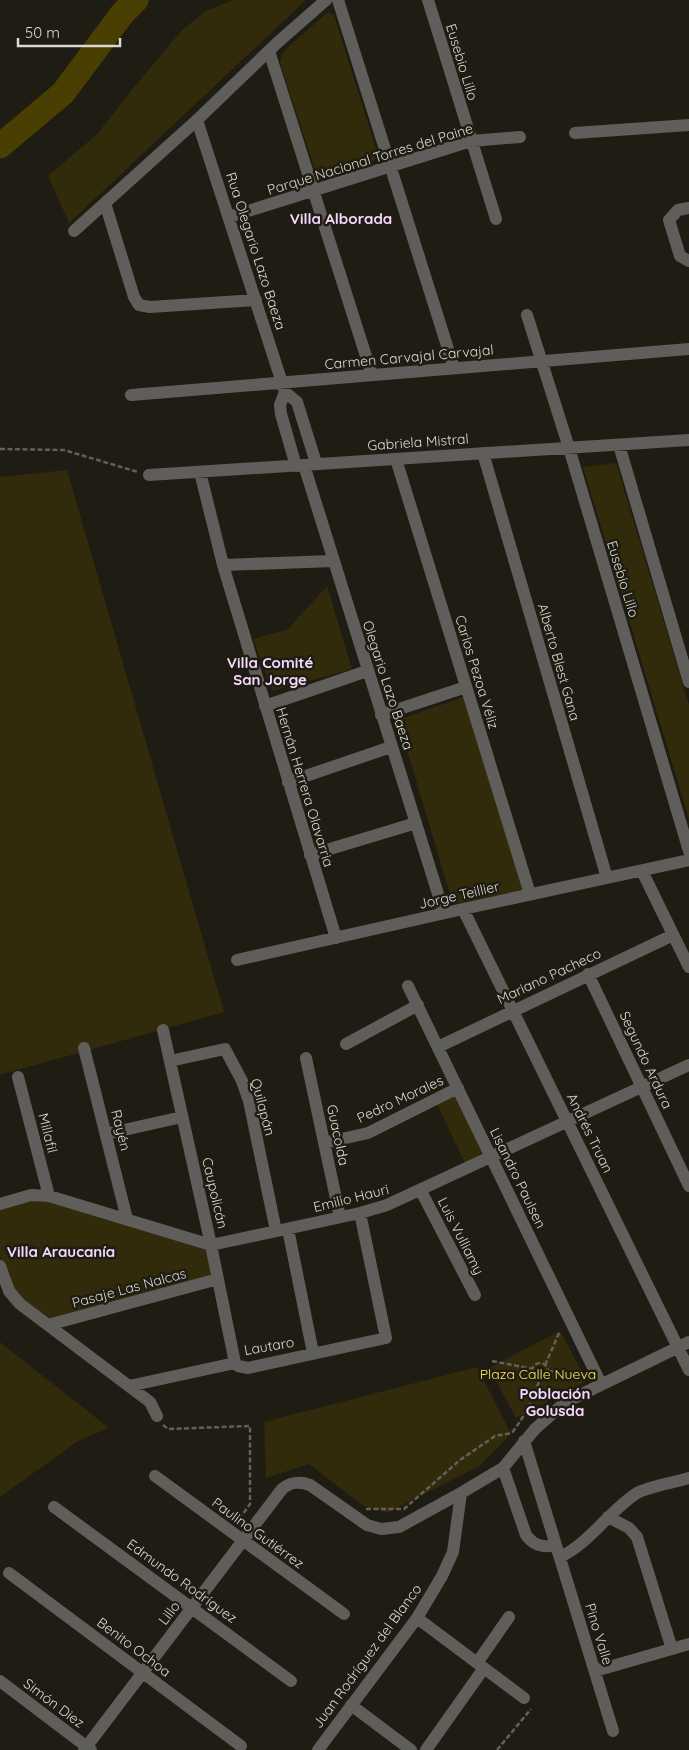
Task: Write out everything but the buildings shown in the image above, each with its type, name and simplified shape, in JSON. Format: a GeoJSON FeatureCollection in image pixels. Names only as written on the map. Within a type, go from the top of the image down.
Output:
{"type":"FeatureCollection","features":[{"type":"Feature","properties":{"kind":"street"},"geometry":{"type":"LineString","coordinates":[[74,231],[326,0]]}},
{"type":"Feature","properties":{"kind":"street"},"geometry":{"type":"LineString","coordinates":[[338,0],[454,368]]}},
{"type":"Feature","properties":{"kind":"street","name":"Eusebio Lillo"},"geometry":{"type":"LineString","coordinates":[[428,0],[496,219]]}},
{"type":"Feature","properties":{"kind":"street"},"geometry":{"type":"LineString","coordinates":[[269,51],[372,375]]}},
{"type":"Feature","properties":{"kind":"street","name":"Rua Olegario Lazo Baeza"},"geometry":{"type":"LineString","coordinates":[[197,120],[284,388],[296,402],[305,465]]}},
{"type":"Feature","properties":{"kind":"street"},"geometry":{"type":"LineString","coordinates":[[575,133],[689,125]]}},
{"type":"Feature","properties":{"kind":"street","name":"Parque Nacional Torres del Paine"},"geometry":{"type":"LineString","coordinates":[[230,217],[471,141],[520,137]]}},
{"type":"Feature","properties":{"kind":"street"},"geometry":{"type":"LineString","coordinates":[[105,203],[134,297],[139,305],[150,307],[256,300]]}},
{"type":"Feature","properties":{"kind":"street"},"geometry":{"type":"LineString","coordinates":[[689,208],[678,210],[669,220],[680,256],[689,261]]}},
{"type":"Feature","properties":{"kind":"street","name":"Eusebio Lillo"},"geometry":{"type":"LineString","coordinates":[[527,315],[569,448],[689,851]]}},
{"type":"Feature","properties":{"kind":"street","name":"Carmen Carvajal Carvajal"},"geometry":{"type":"LineString","coordinates":[[131,394],[284,388],[372,375],[689,349]]}},
{"type":"Feature","properties":{"kind":"street","name":"Rua Olegario Lazo Baeza"},"geometry":{"type":"LineString","coordinates":[[284,388],[280,405],[281,414],[305,465]]}},
{"type":"Feature","properties":{"kind":"street","name":"Gabriela Mistral"},"geometry":{"type":"LineString","coordinates":[[149,475],[689,440]]}},
{"type":"Feature","properties":{"kind":"street"},"geometry":{"type":"LineString","coordinates":[[619,444],[689,682]]}},
{"type":"Feature","properties":{"kind":"street","name":"Alberto Blest Gana"},"geometry":{"type":"LineString","coordinates":[[483,454],[607,878]]}},
{"type":"Feature","properties":{"kind":"street","name":"Carlos Pezoa Véliz"},"geometry":{"type":"LineString","coordinates":[[396,459],[530,894]]}},
{"type":"Feature","properties":{"kind":"street","name":"Olegario Lazo Baeza"},"geometry":{"type":"LineString","coordinates":[[305,465],[367,671],[444,913]]}},
{"type":"Feature","properties":{"kind":"street","name":"Hernán Herrera Olavarria"},"geometry":{"type":"LineString","coordinates":[[200,472],[222,565],[336,938]]}},
{"type":"Feature","properties":{"kind":"street"},"geometry":{"type":"LineString","coordinates":[[222,565],[333,561]]}},
{"type":"Feature","properties":{"kind":"street"},"geometry":{"type":"LineString","coordinates":[[265,706],[367,671]]}},
{"type":"Feature","properties":{"kind":"street"},"geometry":{"type":"LineString","coordinates":[[382,715],[466,687]]}},
{"type":"Feature","properties":{"kind":"street"},"geometry":{"type":"LineString","coordinates":[[288,782],[391,747]]}},
{"type":"Feature","properties":{"kind":"street"},"geometry":{"type":"LineString","coordinates":[[310,855],[416,823]]}},
{"type":"Feature","properties":{"kind":"street","name":"Jorge Teillier"},"geometry":{"type":"LineString","coordinates":[[237,960],[463,908],[689,860]]}},
{"type":"Feature","properties":{"kind":"street"},"geometry":{"type":"LineString","coordinates":[[642,871],[689,967]]}},
{"type":"Feature","properties":{"kind":"street","name":"Andrés Truan"},"geometry":{"type":"LineString","coordinates":[[463,908],[568,1122],[683,1345],[689,1370]]}},
{"type":"Feature","properties":{"kind":"street","name":"Mariano Pacheco"},"geometry":{"type":"LineString","coordinates":[[438,1047],[588,974],[674,935]]}},
{"type":"Feature","properties":{"kind":"street","name":"Segundo Ardura"},"geometry":{"type":"LineString","coordinates":[[588,974],[689,1186]]}},
{"type":"Feature","properties":{"kind":"street","name":"Lisandro Paulsen"},"geometry":{"type":"LineString","coordinates":[[408,986],[598,1380]]}},
{"type":"Feature","properties":{"kind":"street"},"geometry":{"type":"LineString","coordinates":[[346,1044],[418,1005]]}},
{"type":"Feature","properties":{"kind":"street","name":"Caupolicán"},"geometry":{"type":"LineString","coordinates":[[163,1030],[235,1363]]}},
{"type":"Feature","properties":{"kind":"street","name":"Rayén"},"geometry":{"type":"LineString","coordinates":[[84,1048],[128,1219]]}},
{"type":"Feature","properties":{"kind":"street","name":"Quilapán"},"geometry":{"type":"LineString","coordinates":[[170,1061],[225,1049],[242,1081],[249,1101],[314,1353]]}},
{"type":"Feature","properties":{"kind":"street","name":"Guacolda"},"geometry":{"type":"LineString","coordinates":[[306,1058],[340,1217]]}},
{"type":"Feature","properties":{"kind":"street","name":"Emilio Hauri"},"geometry":{"type":"LineString","coordinates":[[0,1204],[31,1195],[49,1196],[211,1245],[387,1206],[689,1065]]}},
{"type":"Feature","properties":{"kind":"street","name":"Millafil"},"geometry":{"type":"LineString","coordinates":[[18,1077],[49,1196]]}},
{"type":"Feature","properties":{"kind":"street","name":"Pedro Morales"},"geometry":{"type":"LineString","coordinates":[[324,1142],[368,1133],[458,1088]]}},
{"type":"Feature","properties":{"kind":"street"},"geometry":{"type":"LineString","coordinates":[[106,1134],[182,1117]]}},
{"type":"Feature","properties":{"kind":"street","name":"Luis Vulliamy"},"geometry":{"type":"LineString","coordinates":[[421,1191],[475,1294]]}},
{"type":"Feature","properties":{"kind":"street","name":"Lautaro"},"geometry":{"type":"LineString","coordinates":[[129,1386],[235,1363],[238,1366],[248,1368],[386,1338],[360,1213]]}},
{"type":"Feature","properties":{"kind":"street"},"geometry":{"type":"LineString","coordinates":[[0,1266],[6,1285],[13,1298],[150,1402],[159,1419]]}},
{"type":"Feature","properties":{"kind":"street","name":"Pasaje Las Nalcas"},"geometry":{"type":"LineString","coordinates":[[48,1325],[218,1279]]}},
{"type":"Feature","properties":{"kind":"street"},"geometry":{"type":"LineString","coordinates":[[461,1493],[504,1468],[524,1441],[542,1423],[598,1380],[683,1345]]}},
{"type":"Feature","properties":{"kind":"street","name":"Pino Valle"},"geometry":{"type":"LineString","coordinates":[[524,1441],[613,1731]]}},
{"type":"Feature","properties":{"kind":"street"},"geometry":{"type":"LineString","coordinates":[[504,1468],[526,1535],[534,1544],[558,1551],[576,1548],[608,1517],[638,1492],[689,1478]]}},
{"type":"Feature","properties":{"kind":"street","name":"Paulino Gutiérrez"},"geometry":{"type":"LineString","coordinates":[[155,1476],[344,1614]]}},
{"type":"Feature","properties":{"kind":"street","name":"Lillo"},"geometry":{"type":"LineString","coordinates":[[87,1749],[142,1672],[242,1540],[278,1494],[287,1486],[299,1482],[310,1485],[360,1522],[381,1529],[398,1527],[461,1493]]}},
{"type":"Feature","properties":{"kind":"street","name":"Juan Rodríguez del Blanco"},"geometry":{"type":"LineString","coordinates":[[318,1750],[417,1618],[442,1576],[453,1552],[461,1493]]}},
{"type":"Feature","properties":{"kind":"street","name":"Edmundo Rodríguez"},"geometry":{"type":"LineString","coordinates":[[54,1507],[291,1680]]}},
{"type":"Feature","properties":{"kind":"street"},"geometry":{"type":"LineString","coordinates":[[608,1517],[629,1528],[637,1537],[672,1649]]}},
{"type":"Feature","properties":{"kind":"street","name":"Benito Ochoa"},"geometry":{"type":"LineString","coordinates":[[9,1573],[241,1746]]}},
{"type":"Feature","properties":{"kind":"street"},"geometry":{"type":"LineString","coordinates":[[417,1618],[524,1698]]}},
{"type":"Feature","properties":{"kind":"street"},"geometry":{"type":"LineString","coordinates":[[426,1750],[509,1618]]}},
{"type":"Feature","properties":{"kind":"street"},"geometry":{"type":"LineString","coordinates":[[595,1671],[689,1644]]}},
{"type":"Feature","properties":{"kind":"street","name":"Simón Diez"},"geometry":{"type":"LineString","coordinates":[[0,1681],[87,1749]]}},
{"type":"Feature","properties":{"kind":"street"},"geometry":{"type":"LineString","coordinates":[[352,1705],[408,1749]]}},
{"type":"Feature","properties":{"kind":"path"},"geometry":{"type":"LineString","coordinates":[[0,449],[64,450],[149,475]]}},
{"type":"Feature","properties":{"kind":"path"},"geometry":{"type":"LineString","coordinates":[[545,1365],[560,1331]]}},
{"type":"Feature","properties":{"kind":"path"},"geometry":{"type":"LineString","coordinates":[[492,1361],[533,1369]]}},
{"type":"Feature","properties":{"kind":"path"},"geometry":{"type":"LineString","coordinates":[[533,1369],[538,1364],[545,1365]]}},
{"type":"Feature","properties":{"kind":"path"},"geometry":{"type":"LineString","coordinates":[[545,1365],[548,1371]]}},
{"type":"Feature","properties":{"kind":"path"},"geometry":{"type":"LineString","coordinates":[[533,1369],[535,1376],[540,1378],[546,1376],[548,1371]]}},
{"type":"Feature","properties":{"kind":"path"},"geometry":{"type":"LineString","coordinates":[[548,1371],[598,1380]]}},
{"type":"Feature","properties":{"kind":"path"},"geometry":{"type":"LineString","coordinates":[[360,1509],[404,1509],[460,1460],[496,1436],[512,1433],[529,1410],[540,1378]]}},
{"type":"Feature","properties":{"kind":"path"},"geometry":{"type":"LineString","coordinates":[[159,1419],[168,1429],[250,1426],[250,1504],[231,1531]]}},
{"type":"Feature","properties":{"kind":"path"},"geometry":{"type":"LineString","coordinates":[[497,1750],[534,1705],[524,1698]]}},
{"type":"Feature","properties":{"kind":"green space"},"geometry":{"type":"Polygon","coordinates":[[[233,0],[306,0],[69,223],[48,176],[97,134],[182,30],[206,11],[233,0]]]}},
{"type":"Feature","properties":{"kind":"green space"},"geometry":{"type":"Polygon","coordinates":[[[328,12],[334,15],[377,152],[374,161],[326,173],[315,170],[280,63],[283,52],[328,12]]]}},
{"type":"Feature","properties":{"kind":"green space"},"geometry":{"type":"Polygon","coordinates":[[[616,463],[689,705],[689,819],[583,467],[616,463]]]}},
{"type":"Feature","properties":{"kind":"green space"},"geometry":{"type":"Polygon","coordinates":[[[67,470],[224,1012],[0,1075],[0,477],[67,470]]]}},
{"type":"Feature","properties":{"kind":"green space"},"geometry":{"type":"Polygon","coordinates":[[[327,586],[352,669],[272,691],[253,639],[288,629],[327,586]]]}},
{"type":"Feature","properties":{"kind":"green space"},"geometry":{"type":"Polygon","coordinates":[[[469,695],[524,890],[453,904],[398,720],[469,695]]]}},
{"type":"Feature","properties":{"kind":"green space"},"geometry":{"type":"Polygon","coordinates":[[[456,1093],[484,1154],[465,1163],[436,1102],[456,1093]]]}},
{"type":"Feature","properties":{"kind":"green space","name":"Villa Araucanía"},"geometry":{"type":"Polygon","coordinates":[[[39,1197],[209,1247],[216,1278],[49,1323],[9,1288],[0,1257],[0,1206],[39,1197]]]}},
{"type":"Feature","properties":{"kind":"green space","name":"Plaza Calle Nueva"},"geometry":{"type":"Polygon","coordinates":[[[560,1331],[587,1381],[516,1418],[489,1368],[560,1331]]]}},
{"type":"Feature","properties":{"kind":"green space"},"geometry":{"type":"Polygon","coordinates":[[[0,1342],[109,1428],[78,1441],[0,1497],[0,1342]]]}},
{"type":"Feature","properties":{"kind":"green space"},"geometry":{"type":"Polygon","coordinates":[[[477,1367],[511,1434],[479,1466],[387,1513],[364,1506],[309,1464],[266,1478],[264,1422],[477,1367]]]}},
{"type":"Feature","properties":{"kind":"waterway"},"geometry":{"type":"LineString","coordinates":[[0,146],[63,93],[122,14],[136,0]]}},
{"type":"Feature","properties":{"kind":"district","name":"Villa Alborada"},"geometry":{"type":"Point","coordinates":[341,219]}},
{"type":"Feature","properties":{"kind":"district","name":"Villa Comité San Jorge"},"geometry":{"type":"Point","coordinates":[270,672]}},
{"type":"Feature","properties":{"kind":"district","name":"Villa Araucanía"},"geometry":{"type":"Point","coordinates":[61,1252]}},
{"type":"Feature","properties":{"kind":"district","name":"Población Golusda"},"geometry":{"type":"Point","coordinates":[555,1402]}}]}
